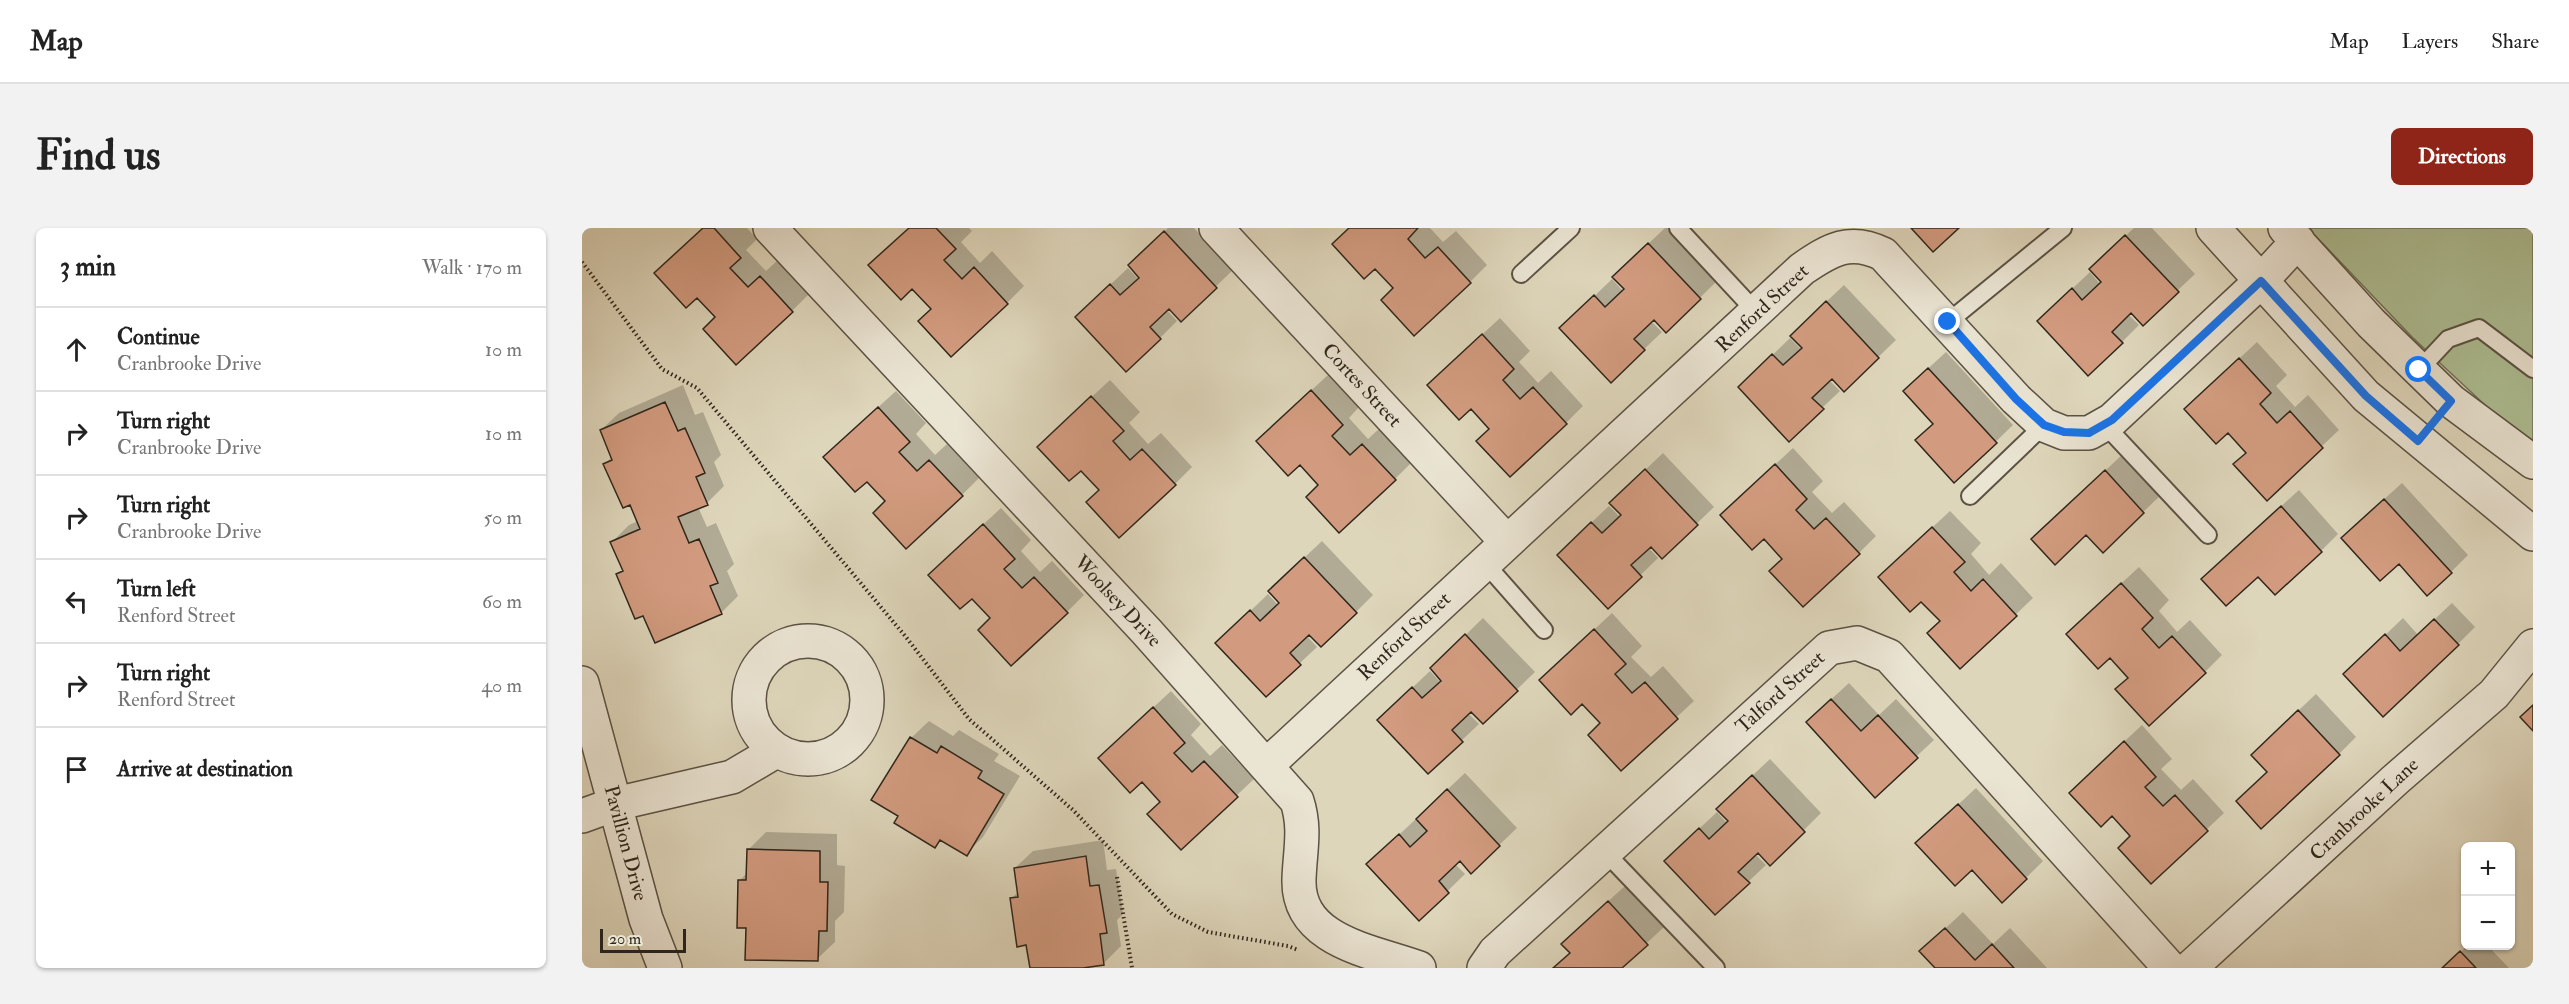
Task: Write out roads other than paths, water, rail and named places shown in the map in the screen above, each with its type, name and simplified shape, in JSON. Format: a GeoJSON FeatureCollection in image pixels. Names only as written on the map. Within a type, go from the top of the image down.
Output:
{"type":"FeatureCollection","features":[{"type":"Feature","properties":{"kind":"street","name":"Woolsey Drive"},"geometry":{"type":"LineString","coordinates":[[770,228],[1147,632],[1297,801],[1304,821],[1299,881],[1301,898],[1308,915],[1321,929],[1340,941],[1419,968]]}},
{"type":"Feature","properties":{"kind":"street","name":"Cortes Street"},"geometry":{"type":"LineString","coordinates":[[1216,228],[1496,552]]}},
{"type":"Feature","properties":{"kind":"street"},"geometry":{"type":"LineString","coordinates":[[2213,228],[2366,396],[2533,534]]}},
{"type":"Feature","properties":{"kind":"street","name":"Renford Street"},"geometry":{"type":"LineString","coordinates":[[1267,765],[1802,269],[1821,256],[1853,245],[1869,247],[1883,254],[1948,322],[2016,399],[2044,425],[2064,432],[2089,433],[2112,420],[2261,281],[2291,235]]}},
{"type":"Feature","properties":{"kind":"street"},"geometry":{"type":"LineString","coordinates":[[2291,235],[2371,323],[2451,401],[2533,462]]}},
{"type":"Feature","properties":{"kind":"street"},"geometry":{"type":"LineString","coordinates":[[2418,441],[2451,401]]}},
{"type":"Feature","properties":{"kind":"street","name":"Talford Street"},"geometry":{"type":"LineString","coordinates":[[1484,968],[1496,952],[1604,850],[1829,648],[1857,643],[1889,656],[2170,968]]}},
{"type":"Feature","properties":{"kind":"street","name":"Cranbrooke Lane"},"geometry":{"type":"LineString","coordinates":[[2190,968],[2395,780],[2494,694],[2533,646]]}},
{"type":"Feature","properties":{"kind":"street","name":"Pavillion Drive"},"geometry":{"type":"LineString","coordinates":[[582,683],[646,919],[665,968]]}},
{"type":"Feature","properties":{"kind":"street"},"geometry":{"type":"LineString","coordinates":[[582,816],[615,804],[732,777],[777,751]]}},
{"type":"Feature","properties":{"kind":"lane"},"geometry":{"type":"LineString","coordinates":[[1521,274],[1571,228]]}},
{"type":"Feature","properties":{"kind":"lane"},"geometry":{"type":"LineString","coordinates":[[1678,228],[1756,313]]}},
{"type":"Feature","properties":{"kind":"lane"},"geometry":{"type":"LineString","coordinates":[[1948,322],[2062,228]]}},
{"type":"Feature","properties":{"kind":"lane"},"geometry":{"type":"LineString","coordinates":[[2419,370],[2448,339],[2479,328],[2533,369]]}},
{"type":"Feature","properties":{"kind":"lane"},"geometry":{"type":"LineString","coordinates":[[2104,424],[2208,535]]}},
{"type":"Feature","properties":{"kind":"lane"},"geometry":{"type":"LineString","coordinates":[[1970,496],[2044,425]]}},
{"type":"Feature","properties":{"kind":"lane"},"geometry":{"type":"LineString","coordinates":[[1496,552],[1544,630]]}},
{"type":"Feature","properties":{"kind":"lane"},"geometry":{"type":"LineString","coordinates":[[1604,850],[1716,968]]}}]}
